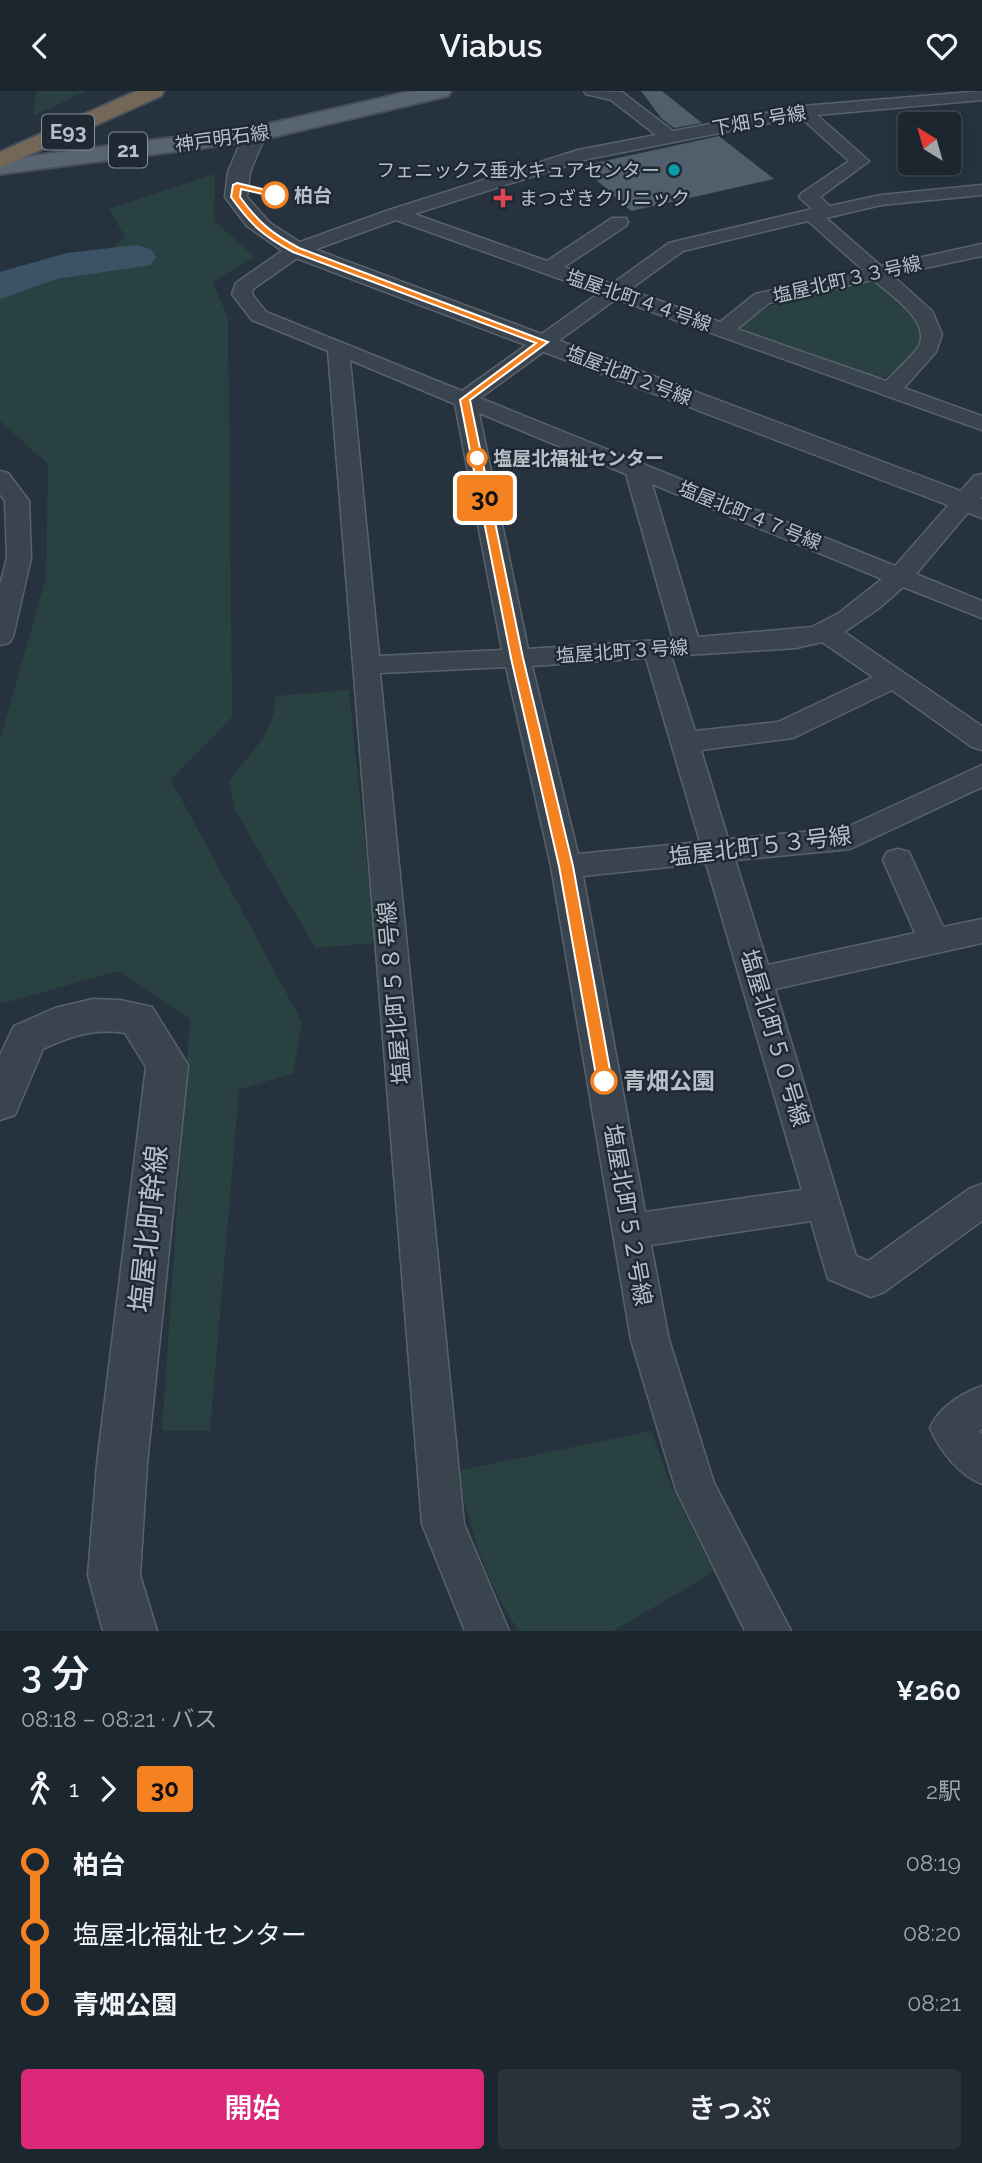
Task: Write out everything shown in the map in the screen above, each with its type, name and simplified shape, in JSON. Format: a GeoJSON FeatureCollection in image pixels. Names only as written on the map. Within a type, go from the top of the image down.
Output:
{"type":"FeatureCollection","features":[{"type":"Feature","properties":{"kind":"highway","name":"E93"},"geometry":{"type":"LineString","coordinates":[[0,145],[135,94]]}},
{"type":"Feature","properties":{"kind":"highway","name":"E93"},"geometry":{"type":"LineString","coordinates":[[0,161],[135,94]]}},
{"type":"Feature","properties":{"kind":"main road","name":"神戸明石線"},"geometry":{"type":"LineString","coordinates":[[0,167],[255,134],[440,91]]}},
{"type":"Feature","properties":{"kind":"street"},"geometry":{"type":"LineString","coordinates":[[592,91],[616,96],[670,137]]}},
{"type":"Feature","properties":{"kind":"street","name":"下畑５号線"},"geometry":{"type":"LineString","coordinates":[[396,214],[584,155],[670,137],[803,111],[982,95]]}},
{"type":"Feature","properties":{"kind":"street"},"geometry":{"type":"LineString","coordinates":[[803,111],[860,161],[808,197],[819,213],[876,272],[925,315],[932,334],[929,348],[890,390]]}},
{"type":"Feature","properties":{"kind":"street","name":"塩屋北町２号線"},"geometry":{"type":"LineString","coordinates":[[255,134],[239,172],[236,197],[256,225],[268,235],[296,250],[976,498]]}},
{"type":"Feature","properties":{"kind":"street"},"geometry":{"type":"LineString","coordinates":[[517,658],[465,400],[676,247],[881,200],[982,190]]}},
{"type":"Feature","properties":{"kind":"street"},"geometry":{"type":"LineString","coordinates":[[296,250],[396,214]]}},
{"type":"Feature","properties":{"kind":"street","name":"塩屋北町４４号線"},"geometry":{"type":"LineString","coordinates":[[396,214],[982,423]]}},
{"type":"Feature","properties":{"kind":"street"},"geometry":{"type":"LineString","coordinates":[[550,268],[619,222]]}},
{"type":"Feature","properties":{"kind":"street","name":"塩屋北町４７号線"},"geometry":{"type":"LineString","coordinates":[[296,250],[243,287],[242,294],[259,316],[982,610]]}},
{"type":"Feature","properties":{"kind":"street","name":"塩屋北町３３号線"},"geometry":{"type":"LineString","coordinates":[[723,330],[762,298],[981,251]]}},
{"type":"Feature","properties":{"kind":"street","name":"塩屋北町５８号線"},"geometry":{"type":"LineString","coordinates":[[338,348],[443,1524],[487,1631]]}},
{"type":"Feature","properties":{"kind":"street"},"geometry":{"type":"LineString","coordinates":[[636,469],[688,646]]}},
{"type":"Feature","properties":{"kind":"street"},"geometry":{"type":"LineString","coordinates":[[0,478],[17,501],[19,558],[0,637]]}},
{"type":"Feature","properties":{"kind":"street","name":"塩屋北町３号線"},"geometry":{"type":"LineString","coordinates":[[365,665],[517,658],[796,639],[826,632],[855,614],[899,576],[976,498]]}},
{"type":"Feature","properties":{"kind":"street"},"geometry":{"type":"LineString","coordinates":[[826,632],[982,740]]}},
{"type":"Feature","properties":{"kind":"street","name":"塩屋北町５０号線"},"geometry":{"type":"LineString","coordinates":[[656,649],[841,1267],[870,1280],[982,1200]]}},
{"type":"Feature","properties":{"kind":"street","name":"塩屋北町５２号線"},"geometry":{"type":"LineString","coordinates":[[517,658],[566,866],[650,1340],[696,1490],[743,1586],[769,1631]]}},
{"type":"Feature","properties":{"kind":"street"},"geometry":{"type":"LineString","coordinates":[[684,742],[783,731],[893,679]]}},
{"type":"Feature","properties":{"kind":"street","name":"塩屋北町５３号線"},"geometry":{"type":"LineString","coordinates":[[566,866],[850,838],[906,814],[982,775]]}},
{"type":"Feature","properties":{"kind":"street"},"geometry":{"type":"LineString","coordinates":[[898,860],[934,941]]}},
{"type":"Feature","properties":{"kind":"street"},"geometry":{"type":"LineString","coordinates":[[757,980],[982,931]]}},
{"type":"Feature","properties":{"kind":"street","name":"塩屋北町幹線"},"geometry":{"type":"LineString","coordinates":[[0,1102],[28,1038],[77,1016],[112,1014],[138,1019],[167,1065],[122,1464],[114,1575],[130,1631]]}},
{"type":"Feature","properties":{"kind":"street"},"geometry":{"type":"LineString","coordinates":[[631,1231],[824,1203]]}},
{"type":"Feature","properties":{"kind":"street"},"geometry":{"type":"LineString","coordinates":[[982,1405],[950,1428],[982,1464]]}},
{"type":"Feature","properties":{"kind":"green space"},"geometry":{"type":"Polygon","coordinates":[[[36,91],[86,91],[34,116],[36,91]]]}},
{"type":"Feature","properties":{"kind":"green space"},"geometry":{"type":"Polygon","coordinates":[[[215,174],[214,221],[255,257],[212,282],[228,317],[232,717],[171,780],[302,1022],[293,1073],[239,1090],[210,1431],[162,1431],[190,1019],[118,971],[0,1004],[0,740],[46,577],[48,464],[0,421],[0,288],[87,268],[125,237],[109,209],[215,174]]]}},
{"type":"Feature","properties":{"kind":"green space"},"geometry":{"type":"Polygon","coordinates":[[[868,279],[901,301],[925,332],[906,363],[884,377],[875,379],[744,331],[741,324],[787,299],[868,279]]]}},
{"type":"Feature","properties":{"kind":"green space"},"geometry":{"type":"Polygon","coordinates":[[[349,690],[375,943],[315,948],[235,810],[229,781],[267,731],[275,708],[275,696],[349,690]]]}},
{"type":"Feature","properties":{"kind":"green space"},"geometry":{"type":"Polygon","coordinates":[[[651,1431],[672,1488],[714,1572],[613,1631],[519,1631],[497,1594],[480,1554],[457,1471],[651,1431]]]}},
{"type":"Feature","properties":{"kind":"building"},"geometry":{"type":"Polygon","coordinates":[[[641,91],[662,91],[702,123],[674,128],[662,119],[641,91]]]}},
{"type":"Feature","properties":{"kind":"building","name":"フェニックス垂水キュアセンター"},"geometry":{"type":"Polygon","coordinates":[[[719,136],[774,179],[631,211],[581,166],[719,136]]]}},
{"type":"Feature","properties":{"kind":"waterway"},"geometry":{"type":"LineString","coordinates":[[0,287],[50,268],[137,257]]}},
{"type":"Feature","properties":{"kind":"bus line","name":"30"},"geometry":{"type":"LineString","coordinates":[[275,195],[237,185],[236,197],[245,213],[268,235],[296,250],[543,342],[465,400],[517,658],[566,866],[604,1081]]}},
{"type":"Feature","properties":{"kind":"place","name":"フェニックス垂水キュアセンター"},"geometry":{"type":"Point","coordinates":[674,170]}},
{"type":"Feature","properties":{"kind":"place","name":"柏台"},"geometry":{"type":"Point","coordinates":[275,195]}},
{"type":"Feature","properties":{"kind":"place","name":"まつざきクリニック"},"geometry":{"type":"Point","coordinates":[503,198]}},
{"type":"Feature","properties":{"kind":"place","name":"塩屋北福祉センター"},"geometry":{"type":"Point","coordinates":[477,458]}},
{"type":"Feature","properties":{"kind":"place","name":"青畑公園"},"geometry":{"type":"Point","coordinates":[604,1081]}}]}
